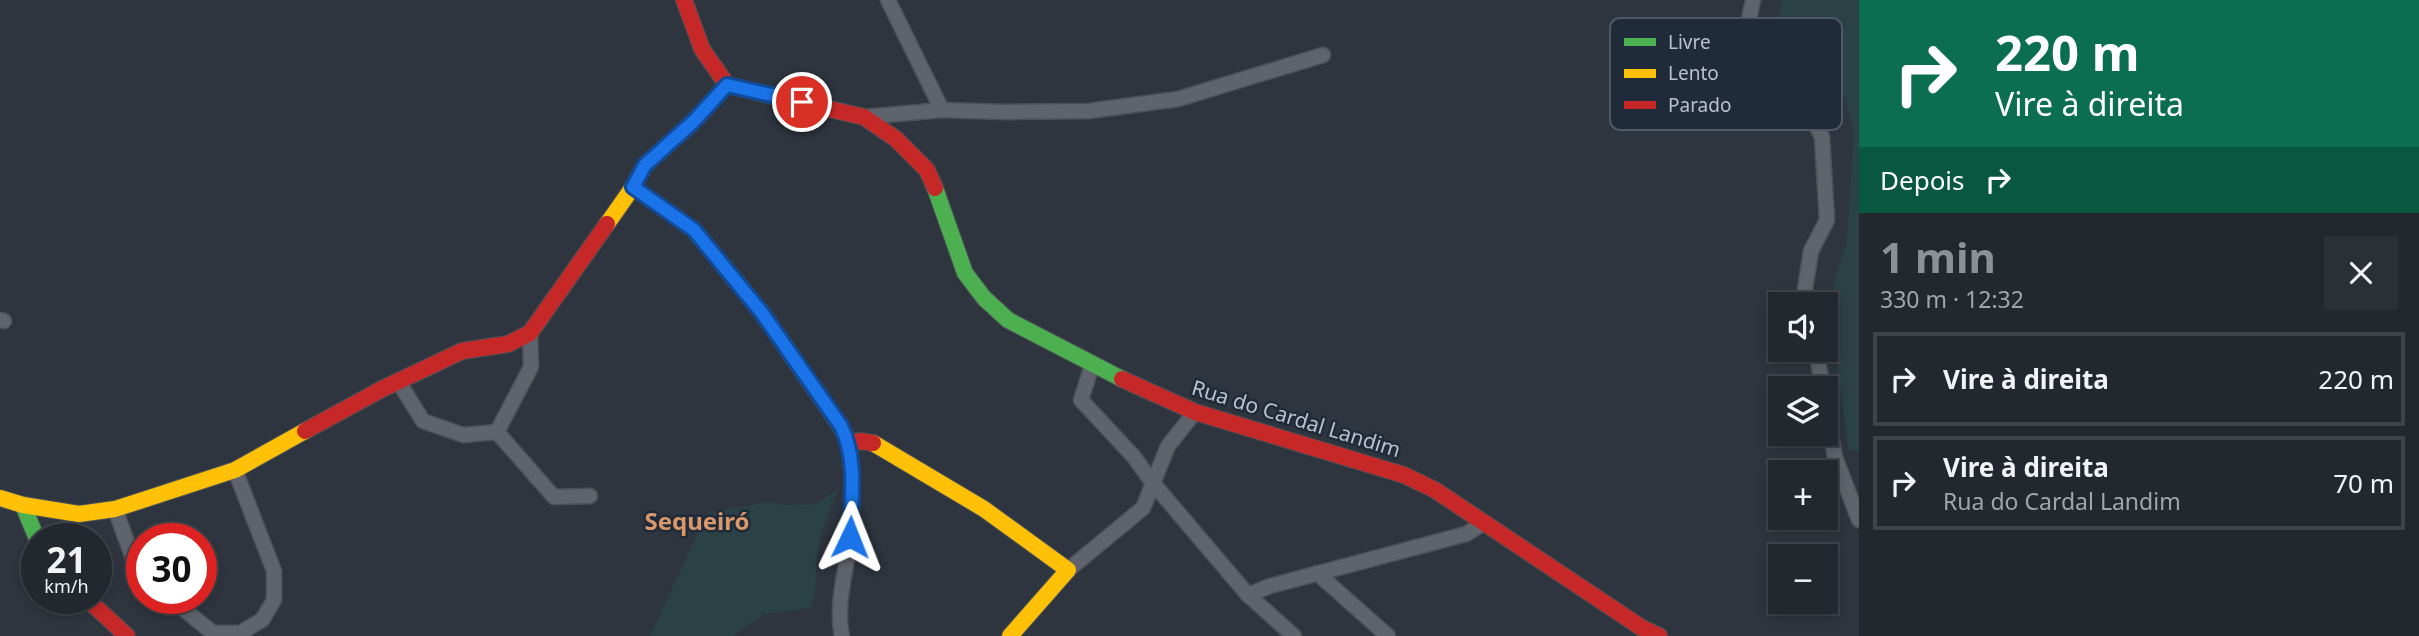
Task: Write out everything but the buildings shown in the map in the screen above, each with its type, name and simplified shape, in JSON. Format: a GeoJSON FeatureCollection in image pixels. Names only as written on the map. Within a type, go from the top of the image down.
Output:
{"type":"FeatureCollection","features":[{"type":"Feature","properties":{"kind":"street"},"geometry":{"type":"LineString","coordinates":[[0,498],[23,505],[79,514],[115,509],[235,470],[398,381],[462,351],[508,344],[530,333],[633,187],[645,165],[693,122],[727,85],[702,49],[684,0]]}},
{"type":"Feature","properties":{"kind":"street"},"geometry":{"type":"LineString","coordinates":[[888,0],[942,110]]}},
{"type":"Feature","properties":{"kind":"street"},"geometry":{"type":"LineString","coordinates":[[1749,18],[1753,0]]}},
{"type":"Feature","properties":{"kind":"street"},"geometry":{"type":"LineString","coordinates":[[864,117],[942,110],[1005,113],[1089,111],[1178,99],[1323,55]]}},
{"type":"Feature","properties":{"kind":"street","name":"Rua do Cardal Landim"},"geometry":{"type":"LineString","coordinates":[[727,85],[864,117],[896,139],[927,170],[942,204],[964,273],[984,298],[1008,320],[1092,365],[1195,412],[1404,475],[1435,490],[1482,524],[1642,628],[1659,636]]}},
{"type":"Feature","properties":{"kind":"street"},"geometry":{"type":"LineString","coordinates":[[1805,292],[1811,251],[1827,220],[1822,137],[1818,130]]}},
{"type":"Feature","properties":{"kind":"street"},"geometry":{"type":"LineString","coordinates":[[633,187],[694,230],[762,313],[841,426],[849,443],[852,471],[850,537],[842,596],[842,636]]}},
{"type":"Feature","properties":{"kind":"street"},"geometry":{"type":"LineString","coordinates":[[497,432],[531,367],[530,333]]}},
{"type":"Feature","properties":{"kind":"street"},"geometry":{"type":"LineString","coordinates":[[1092,365],[1081,400],[1135,457],[1152,482],[1248,595],[1294,636]]}},
{"type":"Feature","properties":{"kind":"street"},"geometry":{"type":"LineString","coordinates":[[398,381],[423,421],[463,435],[497,432]]}},
{"type":"Feature","properties":{"kind":"street"},"geometry":{"type":"LineString","coordinates":[[1010,636],[1068,570],[1143,508],[1168,446],[1195,412]]}},
{"type":"Feature","properties":{"kind":"street"},"geometry":{"type":"LineString","coordinates":[[497,432],[554,497],[590,496]]}},
{"type":"Feature","properties":{"kind":"street"},"geometry":{"type":"LineString","coordinates":[[849,443],[860,441],[877,444],[984,509],[1068,570]]}},
{"type":"Feature","properties":{"kind":"street"},"geometry":{"type":"LineString","coordinates":[[1833,446],[1859,520]]}},
{"type":"Feature","properties":{"kind":"street"},"geometry":{"type":"LineString","coordinates":[[190,614],[213,633],[240,633],[262,620],[274,600],[274,571],[235,470]]}},
{"type":"Feature","properties":{"kind":"street"},"geometry":{"type":"LineString","coordinates":[[23,505],[30,523]]}},
{"type":"Feature","properties":{"kind":"street"},"geometry":{"type":"LineString","coordinates":[[115,509],[126,539]]}},
{"type":"Feature","properties":{"kind":"street"},"geometry":{"type":"LineString","coordinates":[[1248,595],[1270,586],[1466,534],[1482,524]]}},
{"type":"Feature","properties":{"kind":"street"},"geometry":{"type":"LineString","coordinates":[[1317,573],[1388,636]]}},
{"type":"Feature","properties":{"kind":"street"},"geometry":{"type":"LineString","coordinates":[[103,614],[127,636]]}},
{"type":"Feature","properties":{"kind":"green space"},"geometry":{"type":"Polygon","coordinates":[[[1782,0],[1859,0],[1859,453],[1848,449],[1837,362],[1838,292],[1834,292],[1835,276],[1846,246],[1854,133],[1842,96],[1842,18],[1778,18],[1782,0]]]}},
{"type":"Feature","properties":{"kind":"green space"},"geometry":{"type":"Polygon","coordinates":[[[839,488],[820,540],[815,590],[810,608],[764,614],[733,636],[650,636],[707,513],[768,502],[786,505],[816,504],[839,488]]]}},
{"type":"Feature","properties":{"kind":"traffic: fast"},"geometry":{"type":"LineString","coordinates":[[935,188],[965,273],[984,298],[1008,320],[1122,379]]}},
{"type":"Feature","properties":{"kind":"traffic: fast"},"geometry":{"type":"LineString","coordinates":[[23,505],[30,523]]}},
{"type":"Feature","properties":{"kind":"traffic: slow"},"geometry":{"type":"LineString","coordinates":[[607,224],[645,165],[693,122],[727,85]]}},
{"type":"Feature","properties":{"kind":"traffic: slow"},"geometry":{"type":"LineString","coordinates":[[0,498],[23,505],[79,514],[115,509],[235,470],[305,431]]}},
{"type":"Feature","properties":{"kind":"traffic: slow"},"geometry":{"type":"LineString","coordinates":[[873,443],[984,509],[1068,570],[1010,636]]}},
{"type":"Feature","properties":{"kind":"traffic: jam"},"geometry":{"type":"LineString","coordinates":[[684,0],[702,49],[727,85],[864,117],[896,139],[927,170],[935,188]]}},
{"type":"Feature","properties":{"kind":"traffic: jam"},"geometry":{"type":"LineString","coordinates":[[633,187],[694,230],[762,313],[841,427],[849,443],[873,443]]}},
{"type":"Feature","properties":{"kind":"traffic: jam"},"geometry":{"type":"LineString","coordinates":[[305,431],[382,389],[462,351],[508,344],[530,333],[607,224]]}},
{"type":"Feature","properties":{"kind":"traffic: jam"},"geometry":{"type":"LineString","coordinates":[[1122,379],[1195,412],[1404,475],[1435,490],[1642,628],[1659,636]]}},
{"type":"Feature","properties":{"kind":"traffic: jam"},"geometry":{"type":"LineString","coordinates":[[103,614],[127,636]]}},
{"type":"Feature","properties":{"kind":"district","name":"Sequeiró"},"geometry":{"type":"Point","coordinates":[697,522]}},
{"type":"Feature","properties":{"kind":"route"},"geometry":{"type":"LineString","coordinates":[[802,102],[727,85],[693,122],[645,165],[633,187],[694,230],[762,313],[841,426],[849,443],[852,471],[850,537]]}}]}
